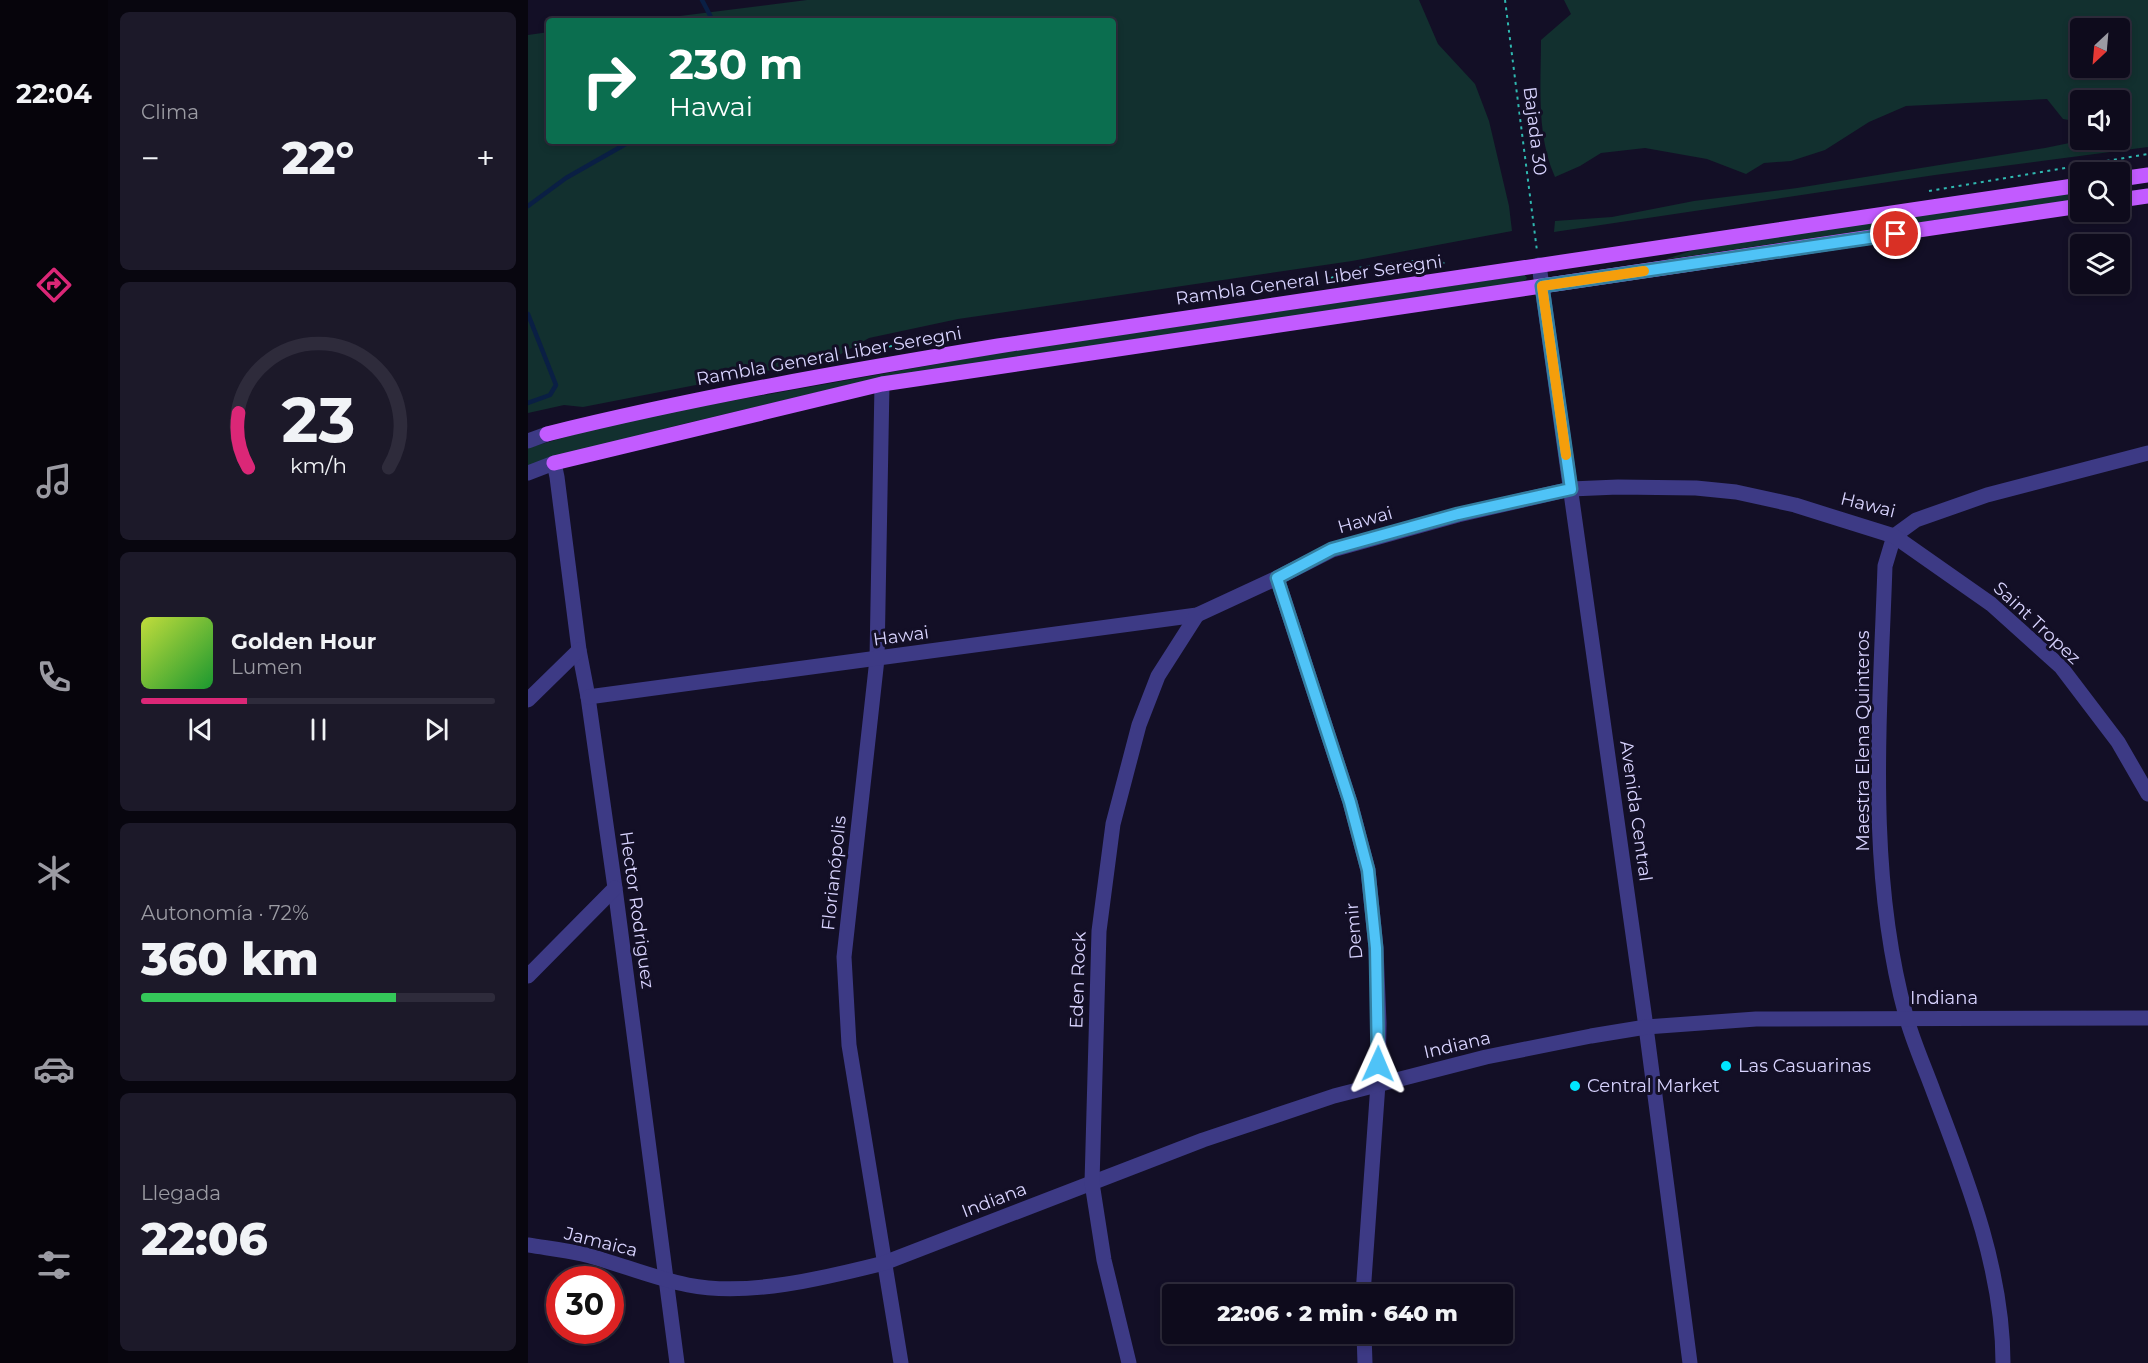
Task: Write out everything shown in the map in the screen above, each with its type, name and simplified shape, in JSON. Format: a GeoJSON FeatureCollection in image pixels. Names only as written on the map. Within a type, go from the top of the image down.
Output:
{"type":"FeatureCollection","features":[{"type":"Feature","properties":{"kind":"main road"},"geometry":{"type":"LineString","coordinates":[[2130,178],[2148,175]]}},
{"type":"Feature","properties":{"kind":"main road","name":"Rambla General Liber Seregni"},"geometry":{"type":"LineString","coordinates":[[547,434],[668,406],[874,366],[2070,186]]}},
{"type":"Feature","properties":{"kind":"main road"},"geometry":{"type":"LineString","coordinates":[[2130,199],[2148,196]]}},
{"type":"Feature","properties":{"kind":"main road","name":"Rambla General Liber Seregni"},"geometry":{"type":"LineString","coordinates":[[554,463],[882,384],[2070,207]]}},
{"type":"Feature","properties":{"kind":"street","name":"Avenida Central"},"geometry":{"type":"LineString","coordinates":[[1539,265],[1646,1027],[1690,1363]]}},
{"type":"Feature","properties":{"kind":"street","name":"Florianópolis"},"geometry":{"type":"LineString","coordinates":[[882,384],[877,659],[844,957],[849,1045],[901,1363]]}},
{"type":"Feature","properties":{"kind":"street"},"geometry":{"type":"LineString","coordinates":[[528,441],[547,434]]}},
{"type":"Feature","properties":{"kind":"street","name":"Hawai"},"geometry":{"type":"LineString","coordinates":[[588,697],[1197,615],[1277,578],[1332,549],[1458,514],[1571,489],[1696,488],[1736,492],[1795,505],[1894,536],[1916,520],[1987,495],[2148,453]]}},
{"type":"Feature","properties":{"kind":"street"},"geometry":{"type":"LineString","coordinates":[[528,473],[554,463]]}},
{"type":"Feature","properties":{"kind":"street","name":"Hector Rodriguez"},"geometry":{"type":"LineString","coordinates":[[554,463],[579,650],[588,697],[615,888],[664,1279],[677,1363]]}},
{"type":"Feature","properties":{"kind":"street","name":"Saint Tropez"},"geometry":{"type":"LineString","coordinates":[[1894,536],[1991,604],[2061,668],[2118,742],[2148,794]]}},
{"type":"Feature","properties":{"kind":"street","name":"Maestra Elena Quinteros"},"geometry":{"type":"LineString","coordinates":[[1894,536],[1885,566],[1878,762],[1880,849],[1892,949],[1906,1018],[1972,1196],[1993,1270],[2003,1335],[2003,1363]]}},
{"type":"Feature","properties":{"kind":"street","name":"Demir"},"geometry":{"type":"LineString","coordinates":[[1277,578],[1350,802],[1368,870],[1376,948],[1379,1023],[1378,1084],[1364,1284]]}},
{"type":"Feature","properties":{"kind":"street","name":"Eden Rock"},"geometry":{"type":"LineString","coordinates":[[1129,1363],[1104,1260],[1092,1183],[1099,931],[1113,824],[1138,725],[1158,676],[1197,615]]}},
{"type":"Feature","properties":{"kind":"street"},"geometry":{"type":"LineString","coordinates":[[528,700],[579,650]]}},
{"type":"Feature","properties":{"kind":"street"},"geometry":{"type":"LineString","coordinates":[[528,976],[615,888]]}},
{"type":"Feature","properties":{"kind":"street","name":"Indiana"},"geometry":{"type":"LineString","coordinates":[[664,1279],[690,1285],[721,1288],[750,1287],[846,1272],[884,1263],[1203,1140],[1334,1096],[1486,1057],[1646,1027],[1756,1019],[2148,1018]]}},
{"type":"Feature","properties":{"kind":"street","name":"Jamaica"},"geometry":{"type":"LineString","coordinates":[[528,1245],[581,1254],[664,1279]]}},
{"type":"Feature","properties":{"kind":"street"},"geometry":{"type":"LineString","coordinates":[[1364,1344],[1365,1363]]}},
{"type":"Feature","properties":{"kind":"path","name":"Bajada 30"},"geometry":{"type":"LineString","coordinates":[[1505,0],[1539,265]]}},
{"type":"Feature","properties":{"kind":"green space"},"geometry":{"type":"Polygon","coordinates":[[[807,0],[1419,0],[1438,44],[1475,84],[1489,121],[1509,206],[1512,231],[1352,261],[958,319],[869,338],[834,358],[583,407],[564,405],[528,413],[528,35],[546,32],[546,144],[1116,144],[1116,18],[664,18],[807,0]]]}},
{"type":"Feature","properties":{"kind":"green space"},"geometry":{"type":"Polygon","coordinates":[[[1564,0],[2148,0],[2148,147],[2130,149],[2130,90],[2070,90],[2070,120],[2063,119],[2047,99],[1906,106],[1869,122],[1825,150],[1791,161],[1764,163],[1746,174],[1707,159],[1645,148],[1601,153],[1580,166],[1555,177],[1542,127],[1541,40],[1571,14],[1564,0]]]}},
{"type":"Feature","properties":{"kind":"green space"},"geometry":{"type":"Polygon","coordinates":[[[2070,143],[2070,150],[2125,150],[1935,175],[1554,232],[1555,221],[1612,217],[1694,201],[1797,188],[2070,143]]]}},
{"type":"Feature","properties":{"kind":"green space"},"geometry":{"type":"Polygon","coordinates":[[[2070,193],[2070,200],[1663,260],[1700,248],[2070,193]]]}},
{"type":"Feature","properties":{"kind":"green space"},"geometry":{"type":"Polygon","coordinates":[[[1525,275],[1527,278],[1524,282],[874,379],[679,425],[543,460],[528,466],[528,448],[586,431],[675,411],[998,353],[1525,275]]]}},
{"type":"Feature","properties":{"kind":"waterway"},"geometry":{"type":"LineString","coordinates":[[702,0],[711,18]]}},
{"type":"Feature","properties":{"kind":"waterway"},"geometry":{"type":"LineString","coordinates":[[528,206],[566,178],[626,144]]}},
{"type":"Feature","properties":{"kind":"waterway"},"geometry":{"type":"LineString","coordinates":[[528,314],[556,385],[550,395],[528,403]]}},
{"type":"Feature","properties":{"kind":"slow traffic"},"geometry":{"type":"LineString","coordinates":[[1566,455],[1542,286],[1644,271]]}},
{"type":"Feature","properties":{"kind":"place","name":"Las Casuarinas"},"geometry":{"type":"Point","coordinates":[1726,1066]}},
{"type":"Feature","properties":{"kind":"place","name":"Central Market"},"geometry":{"type":"Point","coordinates":[1575,1086]}},
{"type":"Feature","properties":{"kind":"route"},"geometry":{"type":"LineString","coordinates":[[1378,1064],[1376,948],[1368,870],[1350,802],[1277,578],[1332,549],[1458,514],[1571,489],[1542,286],[1896,234]]}}]}
